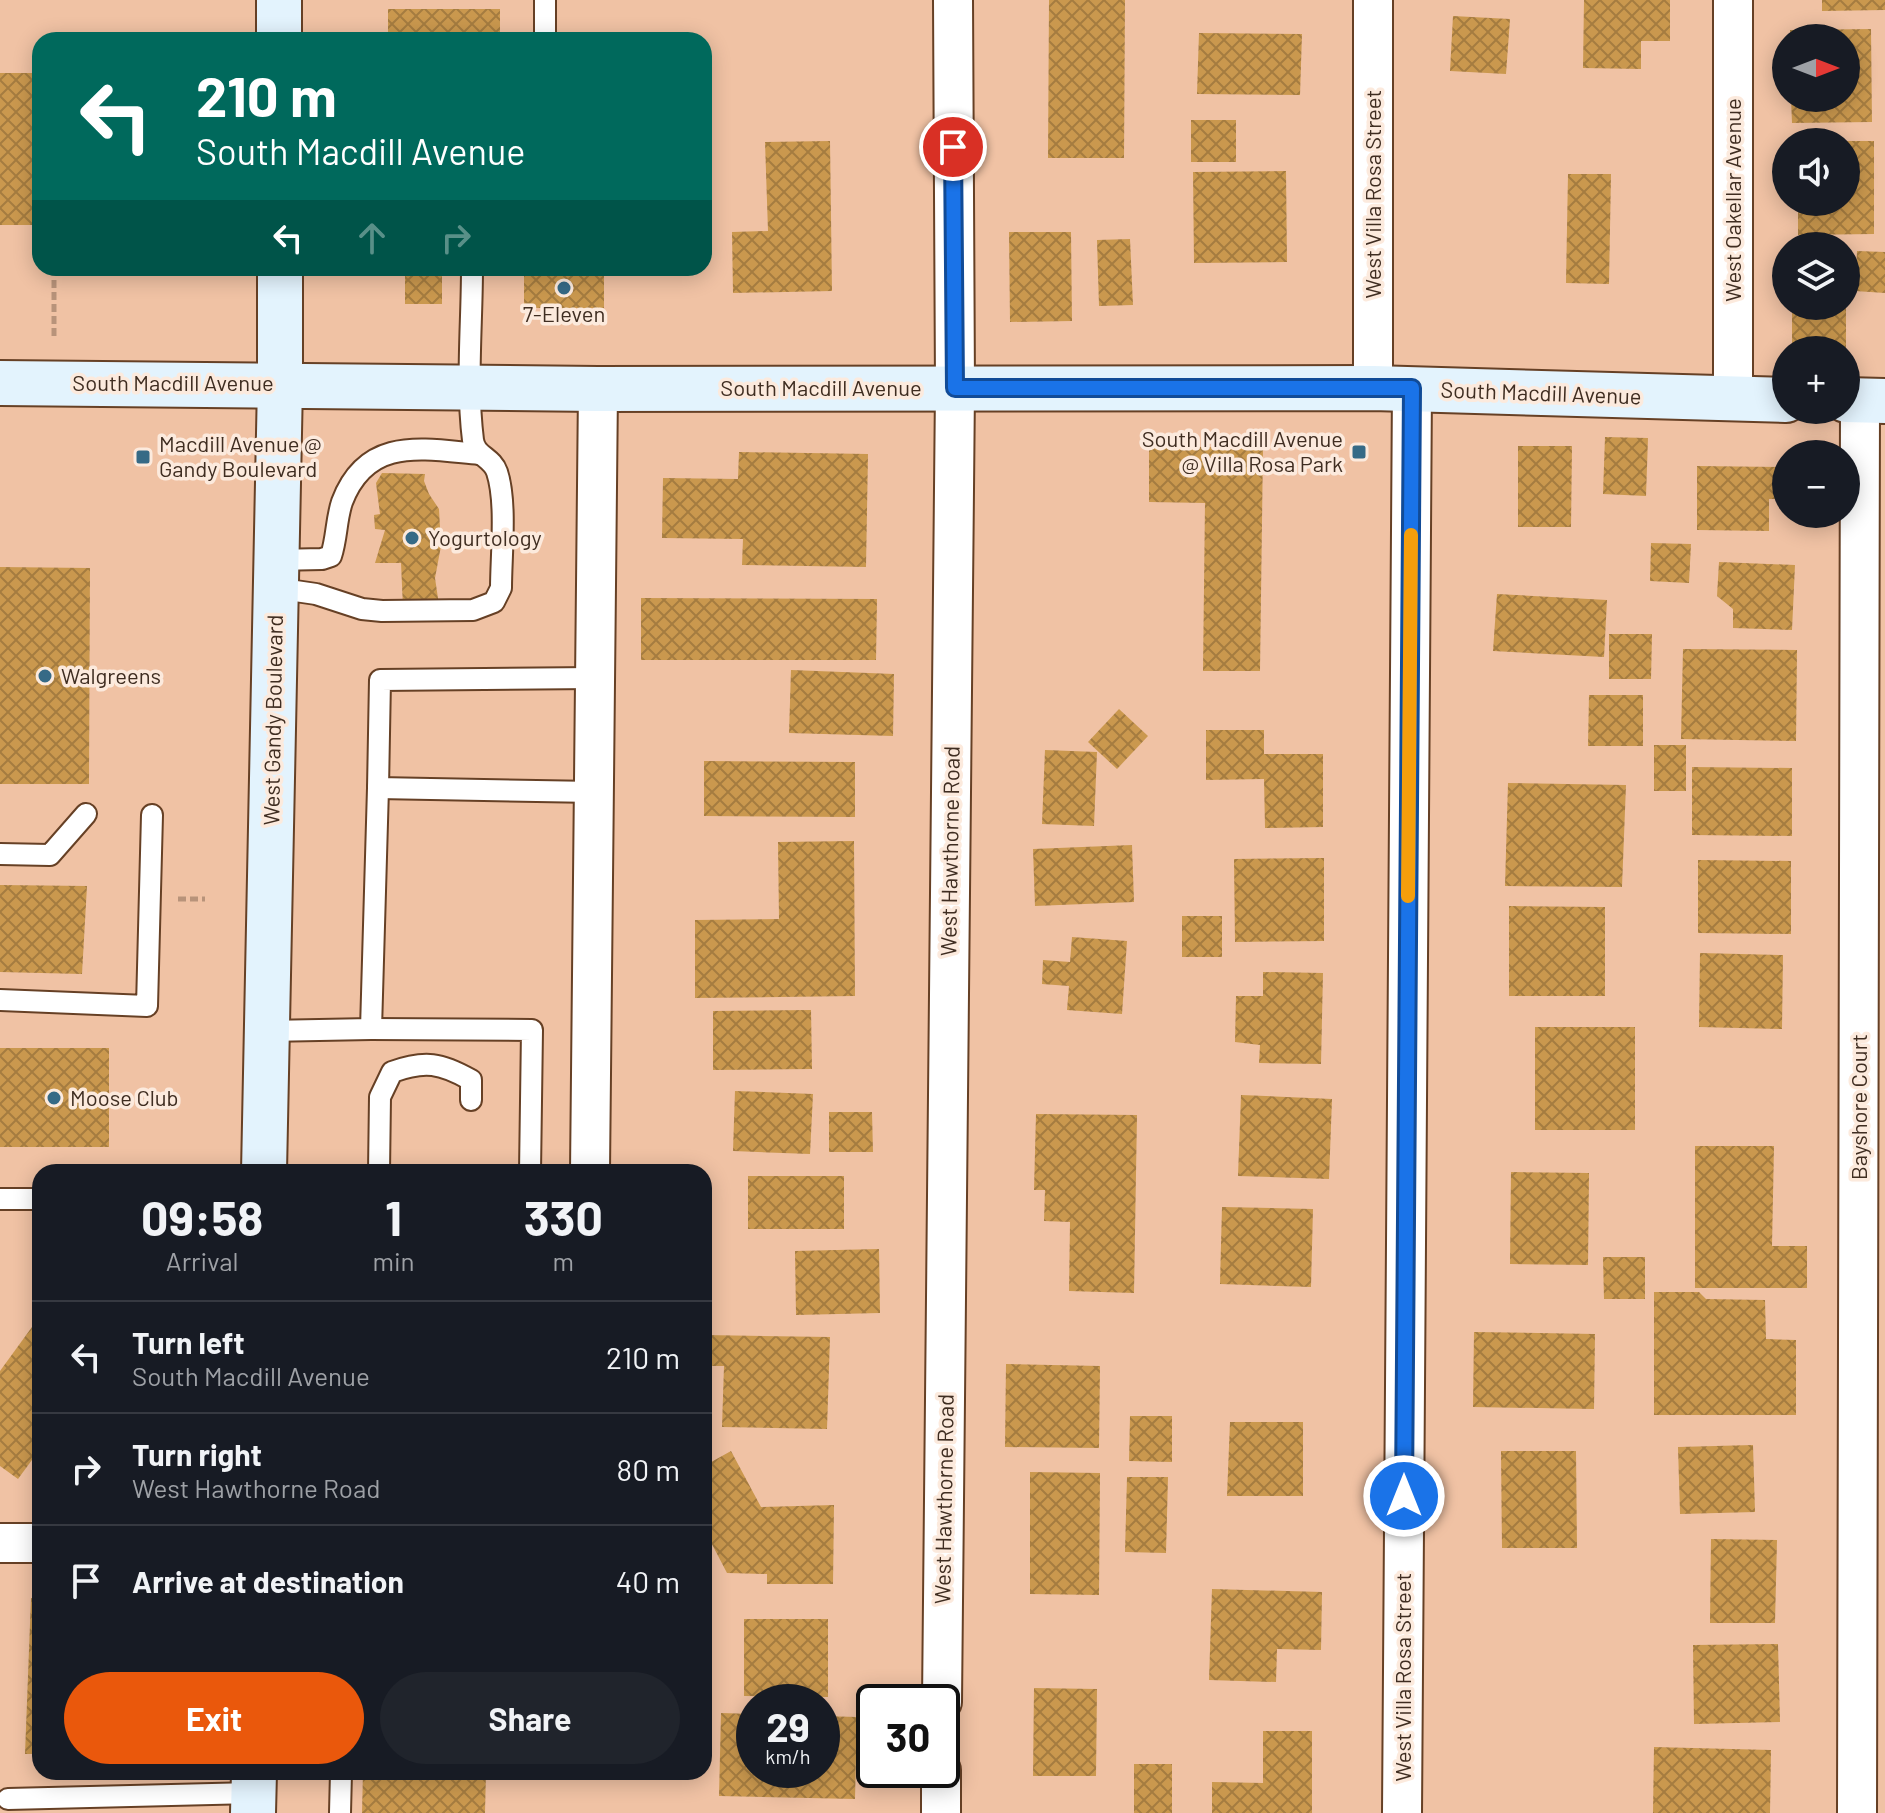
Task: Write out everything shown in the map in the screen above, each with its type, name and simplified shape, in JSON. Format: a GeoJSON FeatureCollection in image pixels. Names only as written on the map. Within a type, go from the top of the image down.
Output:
{"type":"FeatureCollection","features":[{"type":"Feature","properties":{"kind":"street"},"geometry":{"type":"LineString","coordinates":[[279,0],[279,32]]}},
{"type":"Feature","properties":{"kind":"street","name":"West Hawthorne Road"},"geometry":{"type":"LineString","coordinates":[[942,1684],[955,388],[953,0]]}},
{"type":"Feature","properties":{"kind":"street","name":"West Villa Rosa Street"},"geometry":{"type":"LineString","coordinates":[[1373,0],[1392,388],[1402,1813]]}},
{"type":"Feature","properties":{"kind":"street","name":"West Oakellar Avenue"},"geometry":{"type":"LineString","coordinates":[[1733,0],[1733,399]]}},
{"type":"Feature","properties":{"kind":"street","name":"West Gandy Boulevard"},"geometry":{"type":"LineString","coordinates":[[264,1164],[280,276]]}},
{"type":"Feature","properties":{"kind":"street","name":"South Macdill Avenue"},"geometry":{"type":"LineString","coordinates":[[0,383],[598,389],[1392,388],[1772,400]]}},
{"type":"Feature","properties":{"kind":"street"},"geometry":{"type":"LineString","coordinates":[[590,1164],[598,389]]}},
{"type":"Feature","properties":{"kind":"street","name":"Bayshore Court"},"geometry":{"type":"LineString","coordinates":[[1857,1813],[1864,401]]}},
{"type":"Feature","properties":{"kind":"street"},"geometry":{"type":"LineString","coordinates":[[0,1543],[32,1543]]}},
{"type":"Feature","properties":{"kind":"street"},"geometry":{"type":"LineString","coordinates":[[941,1788],[941,1813]]}},
{"type":"Feature","properties":{"kind":"lane"},"geometry":{"type":"LineString","coordinates":[[545,0],[545,32]]}},
{"type":"Feature","properties":{"kind":"lane"},"geometry":{"type":"LineString","coordinates":[[472,276],[473,445],[479,454]]}},
{"type":"Feature","properties":{"kind":"lane"},"geometry":{"type":"LineString","coordinates":[[406,449],[479,454],[490,459],[499,479],[501,588],[494,602],[473,610],[362,609],[316,594],[276,574],[331,556],[343,501],[353,480],[369,462],[388,452],[406,449]]}},
{"type":"Feature","properties":{"kind":"lane"},"geometry":{"type":"LineString","coordinates":[[371,1029],[380,680],[595,678]]}},
{"type":"Feature","properties":{"kind":"lane"},"geometry":{"type":"LineString","coordinates":[[378,788],[594,792]]}},
{"type":"Feature","properties":{"kind":"lane"},"geometry":{"type":"LineString","coordinates":[[0,854],[50,855],[86,814]]}},
{"type":"Feature","properties":{"kind":"lane"},"geometry":{"type":"LineString","coordinates":[[0,1000],[147,1006],[152,815]]}},
{"type":"Feature","properties":{"kind":"lane"},"geometry":{"type":"LineString","coordinates":[[267,1031],[532,1030],[530,1164]]}},
{"type":"Feature","properties":{"kind":"lane"},"geometry":{"type":"LineString","coordinates":[[379,1164],[380,1097],[392,1072],[413,1065],[447,1066],[471,1080],[471,1100]]}},
{"type":"Feature","properties":{"kind":"lane"},"geometry":{"type":"LineString","coordinates":[[0,1199],[32,1199]]}},
{"type":"Feature","properties":{"kind":"lane"},"geometry":{"type":"LineString","coordinates":[[340,1813],[341,1780]]}},
{"type":"Feature","properties":{"kind":"lane"},"geometry":{"type":"LineString","coordinates":[[8,1799],[253,1793]]}},
{"type":"Feature","properties":{"kind":"path"},"geometry":{"type":"LineString","coordinates":[[54,276],[54,337]]}},
{"type":"Feature","properties":{"kind":"path"},"geometry":{"type":"LineString","coordinates":[[171,899],[205,899]]}},
{"type":"Feature","properties":{"kind":"building"},"geometry":{"type":"Polygon","coordinates":[[[1049,0],[1125,0],[1124,158],[1048,158],[1049,0]]]}},
{"type":"Feature","properties":{"kind":"building"},"geometry":{"type":"Polygon","coordinates":[[[1584,0],[1670,0],[1670,41],[1641,41],[1641,69],[1583,68],[1584,0]]]}},
{"type":"Feature","properties":{"kind":"building"},"geometry":{"type":"Polygon","coordinates":[[[1822,0],[1885,0],[1885,10],[1822,11],[1822,0]]]}},
{"type":"Feature","properties":{"kind":"building"},"geometry":{"type":"Polygon","coordinates":[[[388,9],[500,9],[500,32],[388,32],[388,9]]]}},
{"type":"Feature","properties":{"kind":"building"},"geometry":{"type":"Polygon","coordinates":[[[1453,16],[1510,19],[1506,74],[1450,71],[1453,16]]]}},
{"type":"Feature","properties":{"kind":"building"},"geometry":{"type":"Polygon","coordinates":[[[1860,29],[1871,29],[1872,122],[1792,123],[1792,112],[1860,112],[1860,29]]]}},
{"type":"Feature","properties":{"kind":"building"},"geometry":{"type":"Polygon","coordinates":[[[1199,33],[1302,34],[1300,95],[1197,94],[1199,33]]]}},
{"type":"Feature","properties":{"kind":"building"},"geometry":{"type":"Polygon","coordinates":[[[0,73],[32,73],[32,225],[0,225],[0,73]]]}},
{"type":"Feature","properties":{"kind":"building"},"geometry":{"type":"Polygon","coordinates":[[[1191,120],[1236,120],[1236,162],[1191,162],[1191,120]]]}},
{"type":"Feature","properties":{"kind":"building"},"geometry":{"type":"Polygon","coordinates":[[[830,141],[832,291],[733,293],[732,232],[768,231],[765,142],[830,141]]]}},
{"type":"Feature","properties":{"kind":"building"},"geometry":{"type":"Polygon","coordinates":[[[1860,141],[1874,141],[1874,234],[1798,232],[1798,216],[1860,216],[1860,141]]]}},
{"type":"Feature","properties":{"kind":"building"},"geometry":{"type":"Polygon","coordinates":[[[1286,171],[1287,262],[1194,263],[1193,172],[1286,171]]]}},
{"type":"Feature","properties":{"kind":"building"},"geometry":{"type":"Polygon","coordinates":[[[1568,174],[1611,174],[1609,284],[1566,283],[1568,174]]]}},
{"type":"Feature","properties":{"kind":"building"},"geometry":{"type":"Polygon","coordinates":[[[1009,232],[1071,232],[1072,321],[1010,322],[1009,232]]]}},
{"type":"Feature","properties":{"kind":"building"},"geometry":{"type":"Polygon","coordinates":[[[1130,239],[1133,305],[1099,306],[1097,240],[1130,239]]]}},
{"type":"Feature","properties":{"kind":"building"},"geometry":{"type":"Polygon","coordinates":[[[1860,251],[1885,252],[1885,293],[1860,291],[1860,251]]]}},
{"type":"Feature","properties":{"kind":"building"},"geometry":{"type":"Polygon","coordinates":[[[405,276],[442,276],[442,304],[405,304],[405,276]]]}},
{"type":"Feature","properties":{"kind":"building","name":"7-Eleven"},"geometry":{"type":"Polygon","coordinates":[[[524,276],[604,276],[604,308],[524,308],[524,276]]]}},
{"type":"Feature","properties":{"kind":"building"},"geometry":{"type":"Polygon","coordinates":[[[1792,320],[1846,320],[1846,336],[1792,336],[1792,320]]]}},
{"type":"Feature","properties":{"kind":"building"},"geometry":{"type":"Polygon","coordinates":[[[1605,437],[1648,438],[1646,496],[1603,494],[1605,437]]]}},
{"type":"Feature","properties":{"kind":"building"},"geometry":{"type":"Polygon","coordinates":[[[1149,446],[1263,448],[1260,671],[1203,671],[1205,503],[1149,502],[1149,446]]]}},
{"type":"Feature","properties":{"kind":"building"},"geometry":{"type":"Polygon","coordinates":[[[1518,446],[1572,446],[1571,527],[1518,527],[1518,446]]]}},
{"type":"Feature","properties":{"kind":"building"},"geometry":{"type":"Polygon","coordinates":[[[739,452],[868,454],[866,567],[742,565],[743,539],[662,538],[663,478],[738,479],[739,452]]]}},
{"type":"Feature","properties":{"kind":"building"},"geometry":{"type":"Polygon","coordinates":[[[1697,466],[1772,467],[1769,531],[1697,530],[1697,466]]]}},
{"type":"Feature","properties":{"kind":"building","name":"Yogurtology"},"geometry":{"type":"Polygon","coordinates":[[[382,473],[425,474],[429,494],[439,509],[441,546],[435,578],[439,605],[403,608],[401,563],[375,563],[385,530],[375,529],[374,515],[380,514],[376,483],[382,473]]]}},
{"type":"Feature","properties":{"kind":"building"},"geometry":{"type":"Polygon","coordinates":[[[1651,543],[1691,544],[1689,583],[1650,581],[1651,543]]]}},
{"type":"Feature","properties":{"kind":"building"},"geometry":{"type":"Polygon","coordinates":[[[1719,562],[1795,565],[1792,630],[1733,628],[1733,609],[1717,596],[1719,562]]]}},
{"type":"Feature","properties":{"kind":"building","name":"Walgreens"},"geometry":{"type":"Polygon","coordinates":[[[0,567],[90,568],[89,784],[0,784],[0,567]]]}},
{"type":"Feature","properties":{"kind":"building"},"geometry":{"type":"Polygon","coordinates":[[[1497,594],[1607,600],[1604,657],[1493,651],[1497,594]]]}},
{"type":"Feature","properties":{"kind":"building"},"geometry":{"type":"Polygon","coordinates":[[[641,598],[877,599],[876,660],[641,660],[641,598]]]}},
{"type":"Feature","properties":{"kind":"building"},"geometry":{"type":"Polygon","coordinates":[[[1609,634],[1652,634],[1651,679],[1609,679],[1609,634]]]}},
{"type":"Feature","properties":{"kind":"building"},"geometry":{"type":"Polygon","coordinates":[[[1683,649],[1797,650],[1796,741],[1681,739],[1683,649]]]}},
{"type":"Feature","properties":{"kind":"building"},"geometry":{"type":"Polygon","coordinates":[[[791,670],[894,674],[893,736],[789,733],[791,670]]]}},
{"type":"Feature","properties":{"kind":"building"},"geometry":{"type":"Polygon","coordinates":[[[1589,695],[1643,695],[1643,746],[1588,746],[1589,695]]]}},
{"type":"Feature","properties":{"kind":"building"},"geometry":{"type":"Polygon","coordinates":[[[1119,709],[1148,736],[1117,769],[1088,742],[1119,709]]]}},
{"type":"Feature","properties":{"kind":"building"},"geometry":{"type":"Polygon","coordinates":[[[1206,730],[1264,730],[1264,754],[1323,754],[1323,827],[1265,828],[1264,779],[1206,780],[1206,730]]]}},
{"type":"Feature","properties":{"kind":"building"},"geometry":{"type":"Polygon","coordinates":[[[1654,745],[1686,745],[1686,791],[1654,791],[1654,745]]]}},
{"type":"Feature","properties":{"kind":"building"},"geometry":{"type":"Polygon","coordinates":[[[1045,750],[1097,752],[1094,826],[1042,824],[1045,750]]]}},
{"type":"Feature","properties":{"kind":"building"},"geometry":{"type":"Polygon","coordinates":[[[704,761],[855,762],[855,817],[704,816],[704,761]]]}},
{"type":"Feature","properties":{"kind":"building"},"geometry":{"type":"Polygon","coordinates":[[[1692,767],[1792,768],[1792,836],[1692,835],[1692,767]]]}},
{"type":"Feature","properties":{"kind":"building"},"geometry":{"type":"Polygon","coordinates":[[[1508,783],[1626,785],[1622,887],[1505,886],[1508,783]]]}},
{"type":"Feature","properties":{"kind":"building"},"geometry":{"type":"Polygon","coordinates":[[[854,841],[855,996],[695,998],[695,920],[779,919],[778,842],[854,841]]]}},
{"type":"Feature","properties":{"kind":"building"},"geometry":{"type":"Polygon","coordinates":[[[1132,845],[1134,902],[1035,906],[1033,849],[1132,845]]]}},
{"type":"Feature","properties":{"kind":"building"},"geometry":{"type":"Polygon","coordinates":[[[1324,858],[1324,941],[1235,942],[1234,859],[1324,858]]]}},
{"type":"Feature","properties":{"kind":"building"},"geometry":{"type":"Polygon","coordinates":[[[1698,860],[1791,861],[1791,934],[1698,933],[1698,860]]]}},
{"type":"Feature","properties":{"kind":"building"},"geometry":{"type":"Polygon","coordinates":[[[0,885],[87,886],[82,974],[0,972],[0,885]]]}},
{"type":"Feature","properties":{"kind":"building"},"geometry":{"type":"Polygon","coordinates":[[[1509,906],[1605,907],[1605,996],[1509,996],[1509,906]]]}},
{"type":"Feature","properties":{"kind":"building"},"geometry":{"type":"Polygon","coordinates":[[[1182,916],[1222,916],[1222,957],[1182,957],[1182,916]]]}},
{"type":"Feature","properties":{"kind":"building"},"geometry":{"type":"Polygon","coordinates":[[[1072,937],[1127,941],[1122,1014],[1067,1010],[1069,986],[1042,984],[1043,960],[1070,962],[1072,937]]]}},
{"type":"Feature","properties":{"kind":"building"},"geometry":{"type":"Polygon","coordinates":[[[1700,953],[1783,955],[1782,1029],[1699,1027],[1700,953]]]}},
{"type":"Feature","properties":{"kind":"building"},"geometry":{"type":"Polygon","coordinates":[[[1263,972],[1323,973],[1321,1064],[1259,1063],[1260,1045],[1235,1042],[1236,996],[1263,996],[1263,972]]]}},
{"type":"Feature","properties":{"kind":"building"},"geometry":{"type":"Polygon","coordinates":[[[811,1010],[812,1069],[713,1070],[713,1011],[811,1010]]]}},
{"type":"Feature","properties":{"kind":"building"},"geometry":{"type":"Polygon","coordinates":[[[1535,1027],[1635,1027],[1635,1130],[1535,1130],[1535,1027]]]}},
{"type":"Feature","properties":{"kind":"building","name":"Moose Club"},"geometry":{"type":"Polygon","coordinates":[[[0,1048],[109,1048],[109,1147],[0,1147],[0,1048]]]}},
{"type":"Feature","properties":{"kind":"building"},"geometry":{"type":"Polygon","coordinates":[[[735,1091],[813,1094],[810,1154],[733,1151],[735,1091]]]}},
{"type":"Feature","properties":{"kind":"building"},"geometry":{"type":"Polygon","coordinates":[[[1241,1095],[1332,1099],[1329,1179],[1238,1176],[1241,1095]]]}},
{"type":"Feature","properties":{"kind":"building"},"geometry":{"type":"Polygon","coordinates":[[[829,1112],[872,1112],[873,1152],[829,1152],[829,1112]]]}},
{"type":"Feature","properties":{"kind":"building"},"geometry":{"type":"Polygon","coordinates":[[[1036,1114],[1137,1115],[1134,1293],[1069,1291],[1070,1222],[1044,1221],[1045,1190],[1034,1190],[1036,1114]]]}},
{"type":"Feature","properties":{"kind":"building"},"geometry":{"type":"Polygon","coordinates":[[[1695,1146],[1774,1146],[1772,1246],[1807,1246],[1807,1288],[1695,1288],[1695,1146]]]}},
{"type":"Feature","properties":{"kind":"building"},"geometry":{"type":"Polygon","coordinates":[[[1511,1172],[1589,1173],[1588,1265],[1510,1264],[1511,1172]]]}},
{"type":"Feature","properties":{"kind":"building"},"geometry":{"type":"Polygon","coordinates":[[[748,1176],[844,1176],[844,1229],[748,1229],[748,1176]]]}},
{"type":"Feature","properties":{"kind":"building"},"geometry":{"type":"Polygon","coordinates":[[[1222,1207],[1313,1209],[1311,1287],[1220,1284],[1222,1207]]]}},
{"type":"Feature","properties":{"kind":"building"},"geometry":{"type":"Polygon","coordinates":[[[879,1249],[880,1313],[796,1315],[795,1251],[879,1249]]]}},
{"type":"Feature","properties":{"kind":"building"},"geometry":{"type":"Polygon","coordinates":[[[1603,1257],[1645,1257],[1645,1299],[1604,1299],[1603,1257]]]}},
{"type":"Feature","properties":{"kind":"building"},"geometry":{"type":"Polygon","coordinates":[[[1654,1292],[1699,1292],[1706,1299],[1765,1300],[1766,1339],[1796,1340],[1796,1415],[1654,1415],[1654,1292]]]}},
{"type":"Feature","properties":{"kind":"building"},"geometry":{"type":"Polygon","coordinates":[[[32,1327],[32,1460],[18,1479],[0,1466],[0,1371],[32,1327]]]}},
{"type":"Feature","properties":{"kind":"building"},"geometry":{"type":"Polygon","coordinates":[[[1474,1332],[1595,1334],[1594,1409],[1473,1407],[1474,1332]]]}},
{"type":"Feature","properties":{"kind":"building"},"geometry":{"type":"Polygon","coordinates":[[[712,1335],[830,1337],[827,1429],[722,1427],[724,1366],[712,1366],[712,1335]]]}},
{"type":"Feature","properties":{"kind":"building"},"geometry":{"type":"Polygon","coordinates":[[[1006,1364],[1100,1366],[1099,1448],[1005,1447],[1006,1364]]]}},
{"type":"Feature","properties":{"kind":"building"},"geometry":{"type":"Polygon","coordinates":[[[1130,1416],[1172,1416],[1172,1462],[1129,1461],[1130,1416]]]}},
{"type":"Feature","properties":{"kind":"building"},"geometry":{"type":"Polygon","coordinates":[[[1230,1422],[1303,1422],[1303,1496],[1227,1496],[1230,1422]]]}},
{"type":"Feature","properties":{"kind":"building"},"geometry":{"type":"Polygon","coordinates":[[[1753,1445],[1755,1512],[1680,1514],[1678,1447],[1753,1445]]]}},
{"type":"Feature","properties":{"kind":"building"},"geometry":{"type":"Polygon","coordinates":[[[731,1451],[761,1507],[834,1505],[833,1584],[767,1584],[767,1574],[727,1573],[712,1544],[712,1462],[731,1451]]]}},
{"type":"Feature","properties":{"kind":"building"},"geometry":{"type":"Polygon","coordinates":[[[1501,1451],[1576,1451],[1577,1548],[1502,1548],[1501,1451]]]}},
{"type":"Feature","properties":{"kind":"building"},"geometry":{"type":"Polygon","coordinates":[[[1030,1472],[1100,1473],[1099,1595],[1030,1594],[1030,1472]]]}},
{"type":"Feature","properties":{"kind":"building"},"geometry":{"type":"Polygon","coordinates":[[[1127,1477],[1168,1477],[1166,1553],[1125,1552],[1127,1477]]]}},
{"type":"Feature","properties":{"kind":"building"},"geometry":{"type":"Polygon","coordinates":[[[1711,1539],[1777,1540],[1775,1623],[1710,1623],[1711,1539]]]}},
{"type":"Feature","properties":{"kind":"building"},"geometry":{"type":"Polygon","coordinates":[[[1212,1589],[1322,1592],[1321,1650],[1277,1649],[1276,1682],[1209,1680],[1212,1589]]]}},
{"type":"Feature","properties":{"kind":"building"},"geometry":{"type":"Polygon","coordinates":[[[31,1598],[32,1754],[25,1754],[31,1598]]]}},
{"type":"Feature","properties":{"kind":"building"},"geometry":{"type":"Polygon","coordinates":[[[744,1619],[828,1619],[828,1684],[744,1684],[744,1619]]]}},
{"type":"Feature","properties":{"kind":"building"},"geometry":{"type":"Polygon","coordinates":[[[1778,1644],[1780,1722],[1694,1724],[1693,1645],[1778,1644]]]}},
{"type":"Feature","properties":{"kind":"building"},"geometry":{"type":"Polygon","coordinates":[[[1034,1688],[1097,1689],[1096,1776],[1033,1776],[1034,1688]]]}},
{"type":"Feature","properties":{"kind":"building"},"geometry":{"type":"Polygon","coordinates":[[[721,1713],[736,1713],[736,1788],[840,1788],[840,1717],[856,1717],[855,1799],[719,1796],[721,1713]]]}},
{"type":"Feature","properties":{"kind":"building"},"geometry":{"type":"Polygon","coordinates":[[[1263,1731],[1312,1731],[1312,1813],[1212,1813],[1212,1782],[1263,1783],[1263,1731]]]}},
{"type":"Feature","properties":{"kind":"building"},"geometry":{"type":"Polygon","coordinates":[[[1654,1747],[1771,1750],[1770,1813],[1653,1813],[1654,1747]]]}},
{"type":"Feature","properties":{"kind":"building"},"geometry":{"type":"Polygon","coordinates":[[[1134,1764],[1172,1764],[1172,1813],[1134,1813],[1134,1764]]]}},
{"type":"Feature","properties":{"kind":"building"},"geometry":{"type":"Polygon","coordinates":[[[363,1780],[486,1780],[485,1813],[362,1813],[363,1780]]]}},
{"type":"Feature","properties":{"kind":"slow traffic"},"geometry":{"type":"LineString","coordinates":[[1408,896],[1411,535]]}},
{"type":"Feature","properties":{"kind":"place","name":"7-Eleven"},"geometry":{"type":"Point","coordinates":[564,288]}},
{"type":"Feature","properties":{"kind":"place","name":"South Macdill Avenue @ Villa Rosa Park"},"geometry":{"type":"Point","coordinates":[1359,452]}},
{"type":"Feature","properties":{"kind":"place","name":"Macdill Avenue @ Gandy Boulevard"},"geometry":{"type":"Point","coordinates":[143,457]}},
{"type":"Feature","properties":{"kind":"place","name":"Yogurtology"},"geometry":{"type":"Point","coordinates":[412,538]}},
{"type":"Feature","properties":{"kind":"place","name":"Walgreens"},"geometry":{"type":"Point","coordinates":[45,676]}},
{"type":"Feature","properties":{"kind":"place","name":"Moose Club"},"geometry":{"type":"Point","coordinates":[54,1098]}},
{"type":"Feature","properties":{"kind":"route"},"geometry":{"type":"LineString","coordinates":[[953,147],[955,388],[1412,388],[1404,1496]]}}]}
